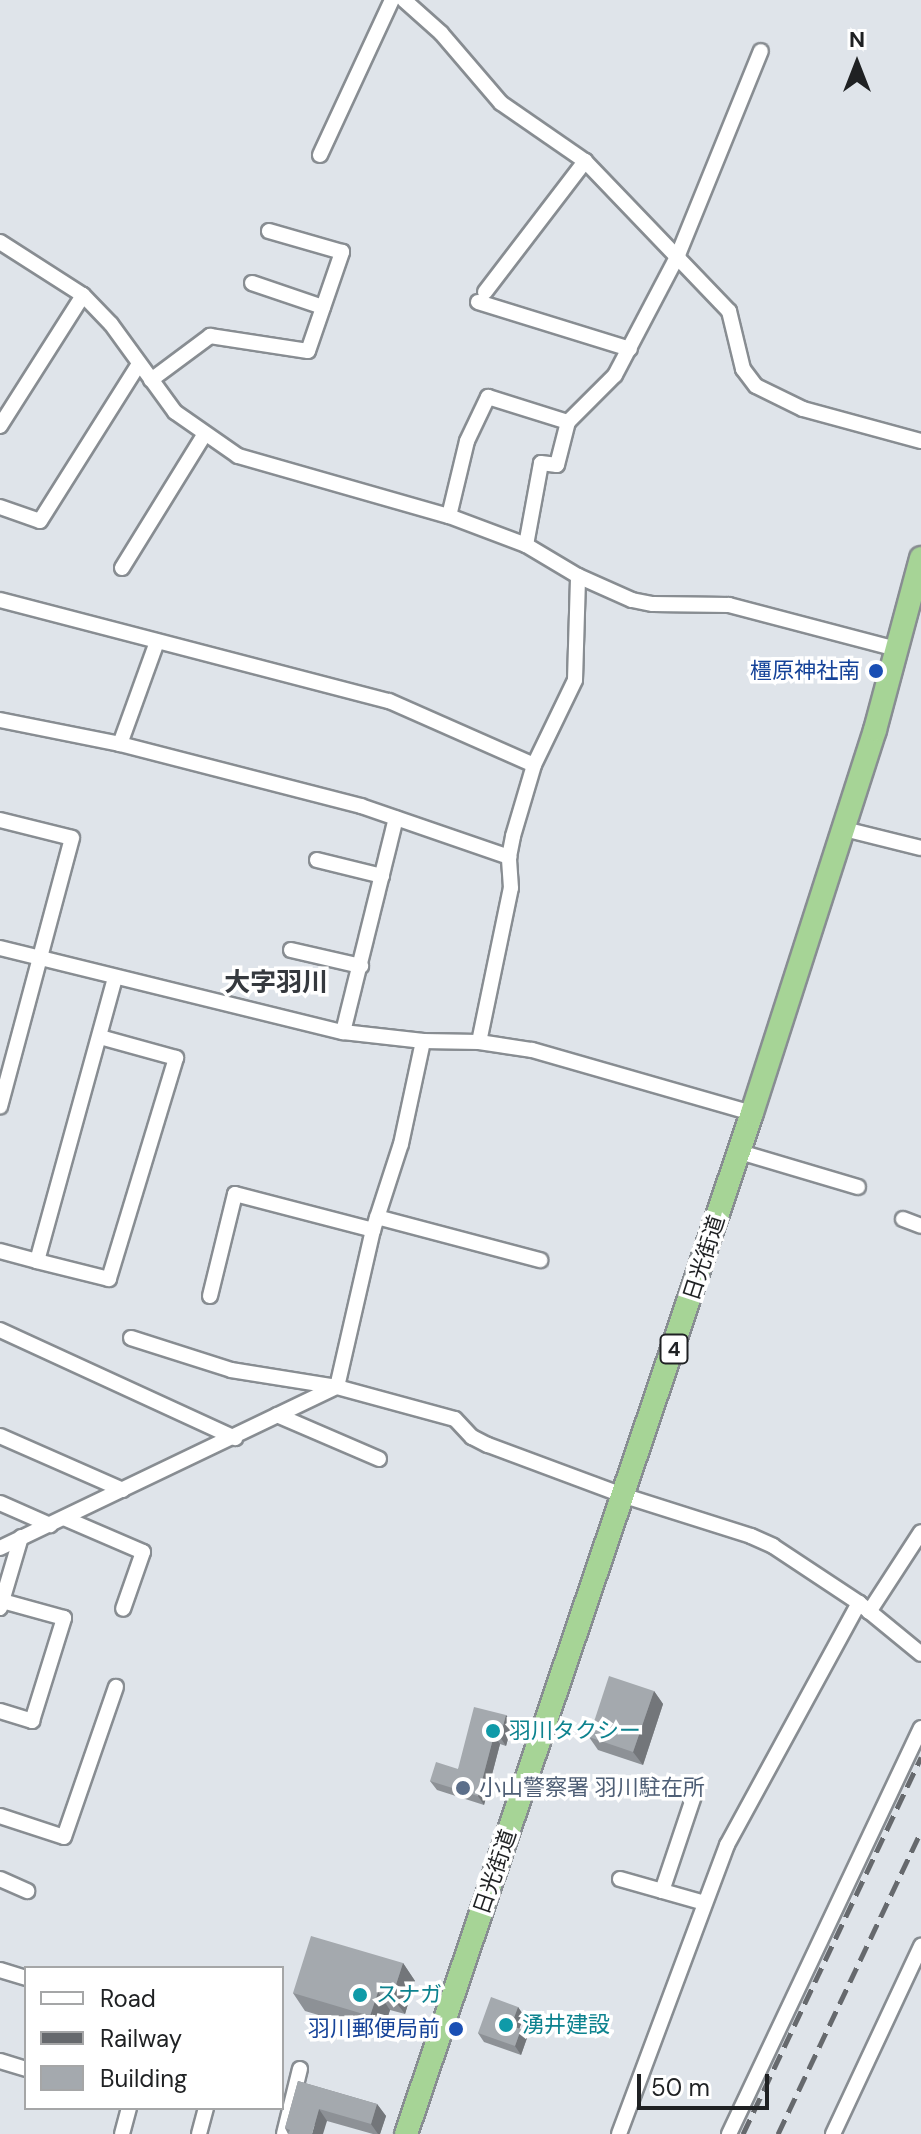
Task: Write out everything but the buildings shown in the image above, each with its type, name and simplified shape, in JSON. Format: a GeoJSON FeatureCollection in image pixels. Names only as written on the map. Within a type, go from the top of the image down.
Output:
{"type":"FeatureCollection","features":[{"type":"Feature","properties":{"kind":"highway","name":"日光街道"},"geometry":{"type":"LineString","coordinates":[[406,2134],[740,1152],[844,829],[920,567]]}},
{"type":"Feature","properties":{"kind":"street"},"geometry":{"type":"LineString","coordinates":[[320,155],[392,0]]}},
{"type":"Feature","properties":{"kind":"street"},"geometry":{"type":"LineString","coordinates":[[404,0],[441,33],[501,103],[585,161],[678,255],[729,311],[743,369],[756,386],[803,409],[921,441]]}},
{"type":"Feature","properties":{"kind":"street"},"geometry":{"type":"LineString","coordinates":[[526,545],[541,463],[557,465],[568,422],[615,375],[630,349],[678,255],[761,51]]}},
{"type":"Feature","properties":{"kind":"street"},"geometry":{"type":"LineString","coordinates":[[585,161],[481,297],[630,349]]}},
{"type":"Feature","properties":{"kind":"street"},"geometry":{"type":"LineString","coordinates":[[151,380],[210,336],[308,351],[342,252],[269,231]]}},
{"type":"Feature","properties":{"kind":"street"},"geometry":{"type":"LineString","coordinates":[[0,242],[83,295],[111,324],[175,412],[238,456],[449,516],[526,545],[578,576],[632,600],[653,604],[729,605],[897,649]]}},
{"type":"Feature","properties":{"kind":"street"},"geometry":{"type":"LineString","coordinates":[[252,283],[323,307]]}},
{"type":"Feature","properties":{"kind":"street"},"geometry":{"type":"LineString","coordinates":[[0,426],[83,295]]}},
{"type":"Feature","properties":{"kind":"street"},"geometry":{"type":"LineString","coordinates":[[0,507],[40,521],[139,364]]}},
{"type":"Feature","properties":{"kind":"street"},"geometry":{"type":"LineString","coordinates":[[449,516],[467,441],[488,397],[568,422]]}},
{"type":"Feature","properties":{"kind":"street"},"geometry":{"type":"LineString","coordinates":[[122,568],[204,435]]}},
{"type":"Feature","properties":{"kind":"street"},"geometry":{"type":"LineString","coordinates":[[479,1042],[511,888],[509,857],[534,765],[575,680],[578,576]]}},
{"type":"Feature","properties":{"kind":"street"},"geometry":{"type":"LineString","coordinates":[[0,600],[389,701],[534,765]]}},
{"type":"Feature","properties":{"kind":"street"},"geometry":{"type":"LineString","coordinates":[[120,744],[157,642]]}},
{"type":"Feature","properties":{"kind":"street"},"geometry":{"type":"LineString","coordinates":[[0,720],[120,744],[396,818],[509,857]]}},
{"type":"Feature","properties":{"kind":"street"},"geometry":{"type":"LineString","coordinates":[[343,1032],[396,818]]}},
{"type":"Feature","properties":{"kind":"street"},"geometry":{"type":"LineString","coordinates":[[0,820],[72,838],[43,959],[0,1107]]}},
{"type":"Feature","properties":{"kind":"street"},"geometry":{"type":"LineString","coordinates":[[844,829],[921,848]]}},
{"type":"Feature","properties":{"kind":"street"},"geometry":{"type":"LineString","coordinates":[[317,860],[382,876]]}},
{"type":"Feature","properties":{"kind":"street"},"geometry":{"type":"LineString","coordinates":[[0,948],[343,1032],[423,1041],[479,1042],[532,1050],[752,1113]]}},
{"type":"Feature","properties":{"kind":"street"},"geometry":{"type":"LineString","coordinates":[[291,950],[361,966]]}},
{"type":"Feature","properties":{"kind":"street"},"geometry":{"type":"LineString","coordinates":[[37,1261],[115,978]]}},
{"type":"Feature","properties":{"kind":"street"},"geometry":{"type":"LineString","coordinates":[[0,1251],[109,1279],[176,1058],[100,1037]]}},
{"type":"Feature","properties":{"kind":"street"},"geometry":{"type":"LineString","coordinates":[[337,1387],[375,1224],[401,1144],[423,1041]]}},
{"type":"Feature","properties":{"kind":"street"},"geometry":{"type":"LineString","coordinates":[[740,1152],[858,1187]]}},
{"type":"Feature","properties":{"kind":"street"},"geometry":{"type":"LineString","coordinates":[[210,1296],[235,1194],[540,1260]]}},
{"type":"Feature","properties":{"kind":"street"},"geometry":{"type":"LineString","coordinates":[[903,1219],[921,1226]]}},
{"type":"Feature","properties":{"kind":"street"},"geometry":{"type":"LineString","coordinates":[[0,1330],[235,1438]]}},
{"type":"Feature","properties":{"kind":"street"},"geometry":{"type":"LineString","coordinates":[[131,1338],[231,1370],[337,1387],[455,1419],[472,1437],[488,1445],[625,1496],[751,1536],[773,1546],[864,1608],[921,1654]]}},
{"type":"Feature","properties":{"kind":"street"},"geometry":{"type":"LineString","coordinates":[[0,1548],[337,1387]]}},
{"type":"Feature","properties":{"kind":"street"},"geometry":{"type":"LineString","coordinates":[[277,1415],[379,1459]]}},
{"type":"Feature","properties":{"kind":"street"},"geometry":{"type":"LineString","coordinates":[[0,1436],[123,1490]]}},
{"type":"Feature","properties":{"kind":"street"},"geometry":{"type":"LineString","coordinates":[[0,1503],[50,1525]]}},
{"type":"Feature","properties":{"kind":"street"},"geometry":{"type":"LineString","coordinates":[[64,1518],[143,1552],[123,1609]]}},
{"type":"Feature","properties":{"kind":"street"},"geometry":{"type":"LineString","coordinates":[[619,2134],[727,1845],[864,1608],[921,1532]]}},
{"type":"Feature","properties":{"kind":"street"},"geometry":{"type":"LineString","coordinates":[[0,1711],[32,1721],[64,1618],[1,1604],[21,1537]]}},
{"type":"Feature","properties":{"kind":"street"},"geometry":{"type":"LineString","coordinates":[[0,1816],[64,1837],[116,1687]]}},
{"type":"Feature","properties":{"kind":"street"},"geometry":{"type":"LineString","coordinates":[[729,2134],[921,1728]]}},
{"type":"Feature","properties":{"kind":"street"},"geometry":{"type":"LineString","coordinates":[[662,1891],[696,1790]]}},
{"type":"Feature","properties":{"kind":"street"},"geometry":{"type":"LineString","coordinates":[[0,1879],[27,1891]]}},
{"type":"Feature","properties":{"kind":"street"},"geometry":{"type":"LineString","coordinates":[[620,1879],[705,1903]]}},
{"type":"Feature","properties":{"kind":"street"},"geometry":{"type":"LineString","coordinates":[[833,2134],[921,1946]]}},
{"type":"Feature","properties":{"kind":"street"},"geometry":{"type":"LineString","coordinates":[[0,1970],[24,1977]]}},
{"type":"Feature","properties":{"kind":"street"},"geometry":{"type":"LineString","coordinates":[[0,2061],[24,2068]]}},
{"type":"Feature","properties":{"kind":"street"},"geometry":{"type":"LineString","coordinates":[[284,2134],[300,2069]]}},
{"type":"Feature","properties":{"kind":"street"},"geometry":{"type":"LineString","coordinates":[[122,2134],[128,2110]]}},
{"type":"Feature","properties":{"kind":"street"},"geometry":{"type":"LineString","coordinates":[[199,2134],[205,2110]]}},
{"type":"Feature","properties":{"kind":"railway"},"geometry":{"type":"LineString","coordinates":[[743,2134],[921,1757]]}},
{"type":"Feature","properties":{"kind":"railway"},"geometry":{"type":"LineString","coordinates":[[778,2134],[921,1832]]}},
{"type":"Feature","properties":{"kind":"place","name":"橿原神社南"},"geometry":{"type":"Point","coordinates":[876,671]}},
{"type":"Feature","properties":{"kind":"place","name":"羽川タクシー"},"geometry":{"type":"Point","coordinates":[493,1731]}},
{"type":"Feature","properties":{"kind":"place","name":"小山警察署 羽川駐在所"},"geometry":{"type":"Point","coordinates":[463,1788]}},
{"type":"Feature","properties":{"kind":"place","name":"スナガ"},"geometry":{"type":"Point","coordinates":[360,1995]}},
{"type":"Feature","properties":{"kind":"place","name":"湧井建設"},"geometry":{"type":"Point","coordinates":[506,2025]}},
{"type":"Feature","properties":{"kind":"place","name":"羽川郵便局前"},"geometry":{"type":"Point","coordinates":[456,2029]}},
{"type":"Feature","properties":{"kind":"district","name":"大字羽川"},"geometry":{"type":"Point","coordinates":[276,983]}}]}
